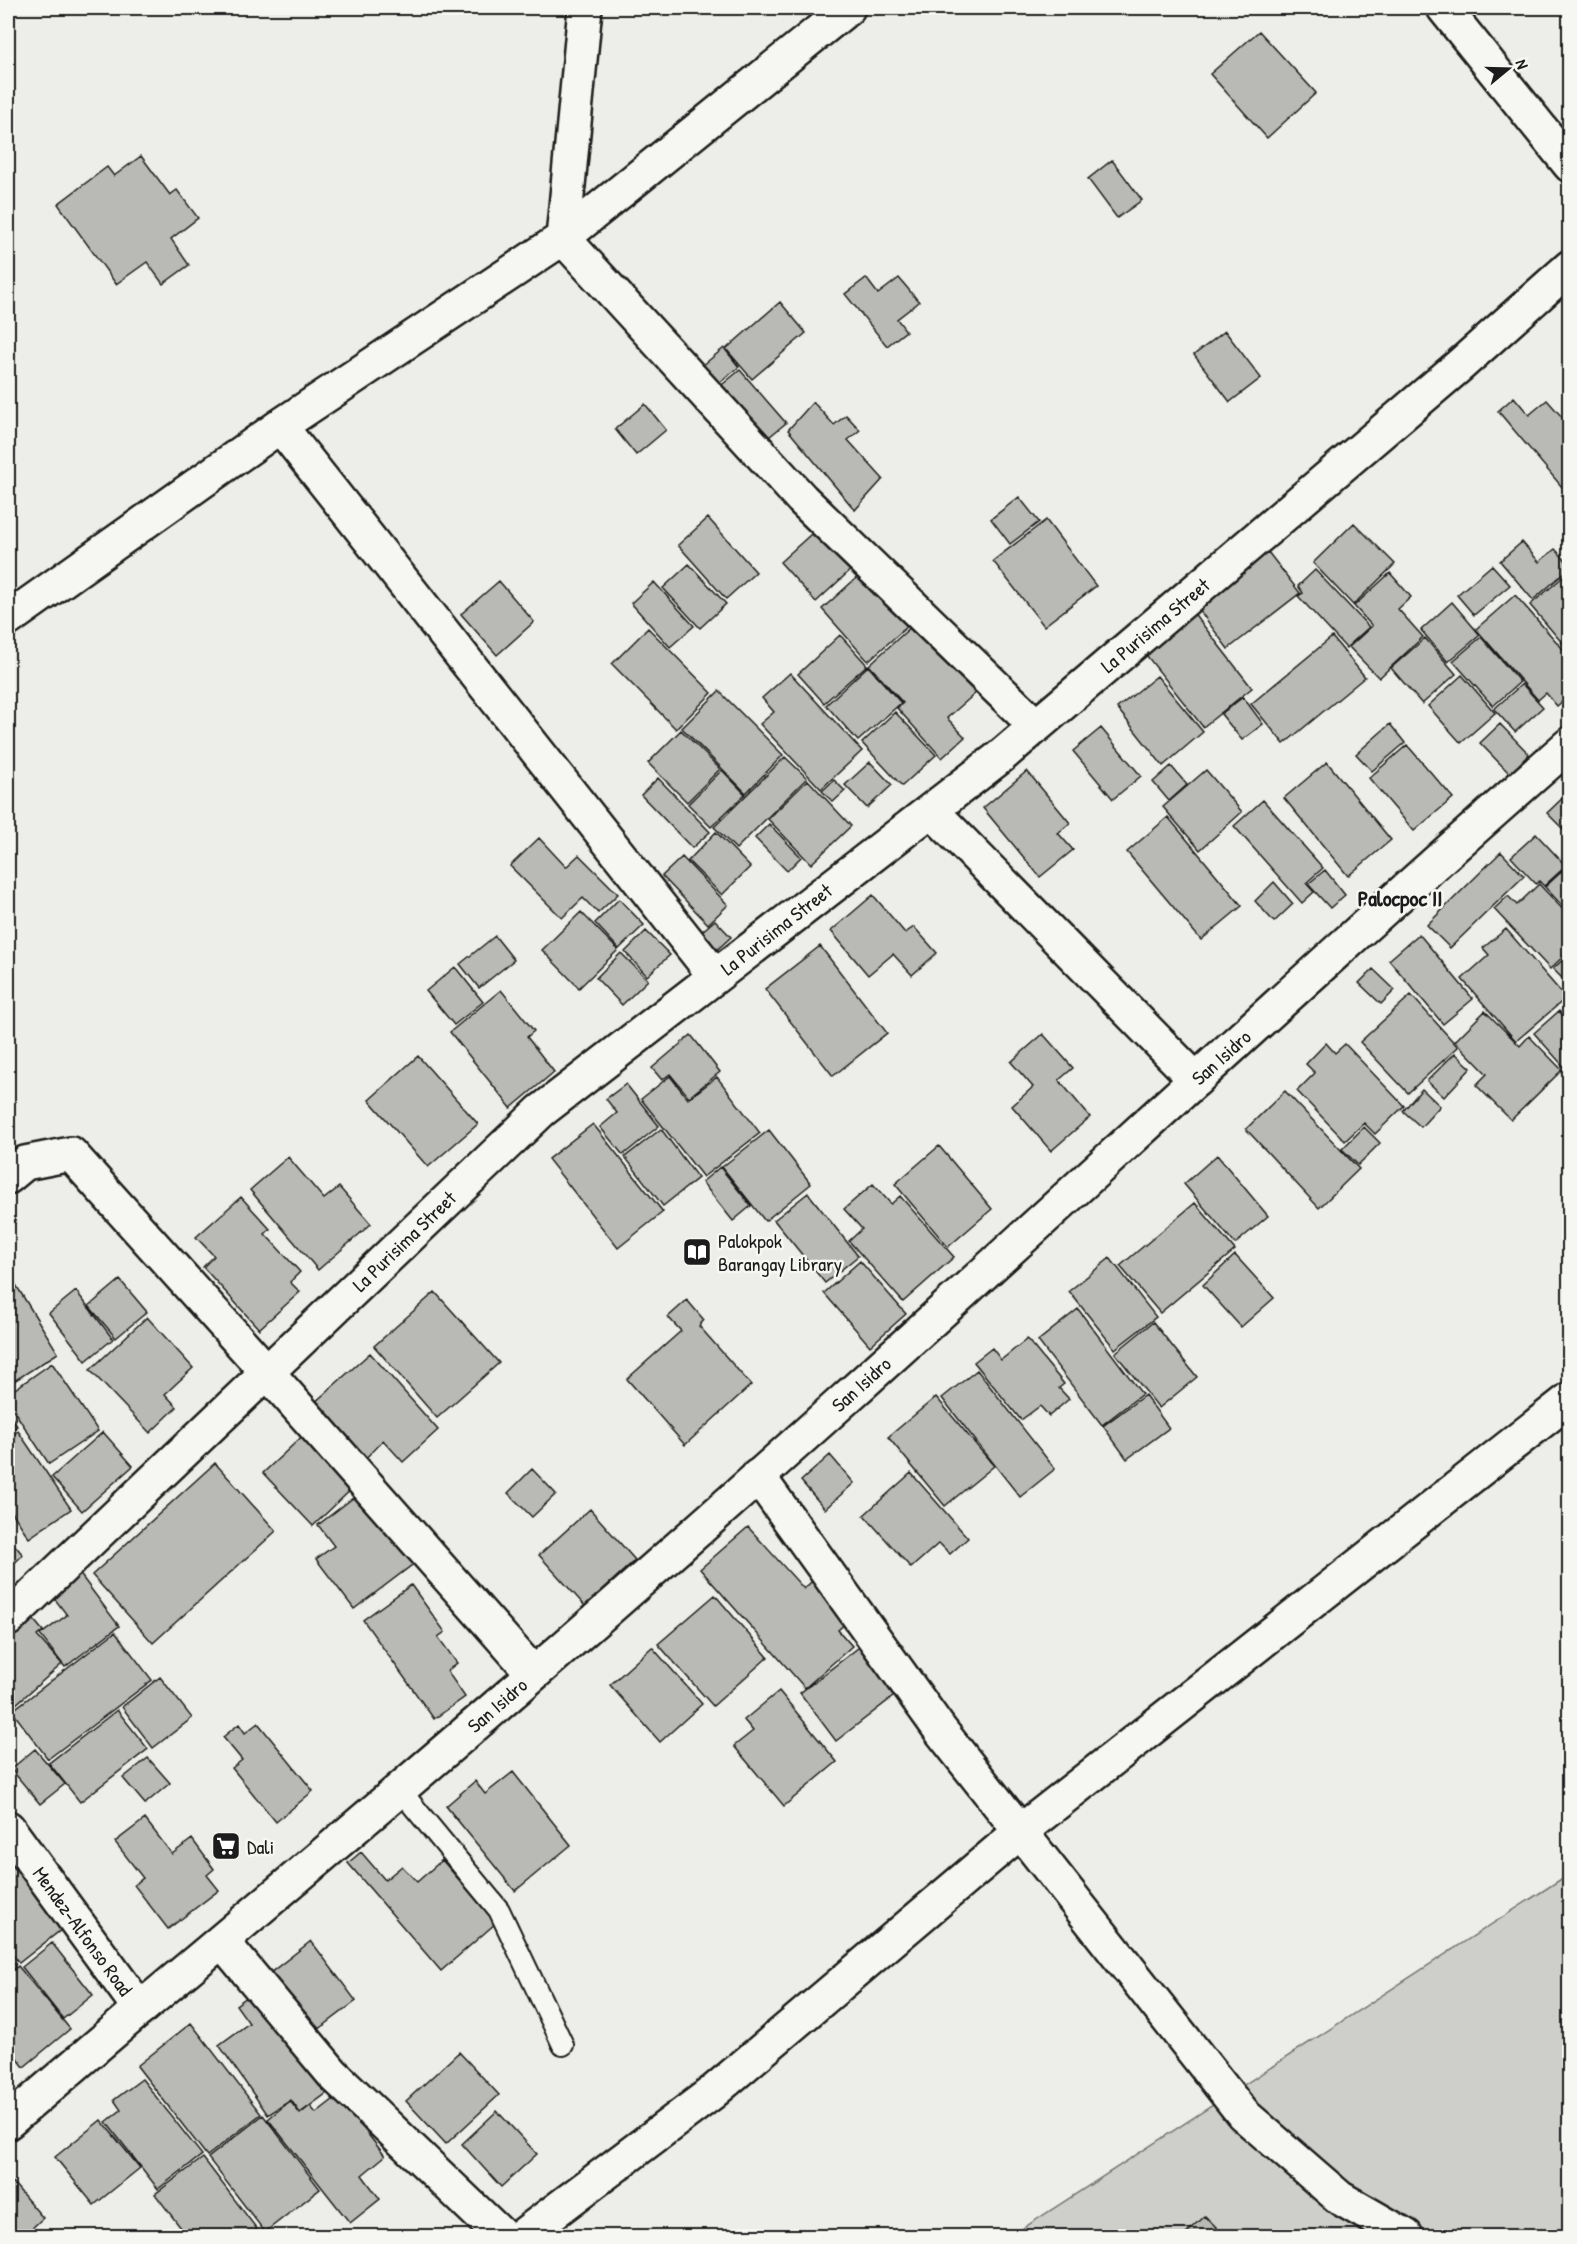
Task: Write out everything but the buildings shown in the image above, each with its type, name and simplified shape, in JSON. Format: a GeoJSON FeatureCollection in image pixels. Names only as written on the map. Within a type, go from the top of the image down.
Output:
{"type":"FeatureCollection","features":[{"type":"Feature","properties":{"kind":"street"},"geometry":{"type":"LineString","coordinates":[[585,8],[563,238],[802,499],[1036,726]]}},
{"type":"Feature","properties":{"kind":"street"},"geometry":{"type":"LineString","coordinates":[[8,619],[280,426],[563,238],[848,8]]}},
{"type":"Feature","properties":{"kind":"street"},"geometry":{"type":"LineString","coordinates":[[1444,8],[1569,165]]}},
{"type":"Feature","properties":{"kind":"street","name":"La Purisima Street"},"geometry":{"type":"LineString","coordinates":[[8,1619],[541,1111],[1000,757],[1459,366],[1569,267]]}},
{"type":"Feature","properties":{"kind":"street"},"geometry":{"type":"LineString","coordinates":[[280,426],[715,976]]}},
{"type":"Feature","properties":{"kind":"street","name":"San Isidro"},"geometry":{"type":"LineString","coordinates":[[140,2009],[400,1790],[842,1402],[1428,868],[1569,744]]}},
{"type":"Feature","properties":{"kind":"street"},"geometry":{"type":"LineString","coordinates":[[932,810],[1196,1080]]}},
{"type":"Feature","properties":{"kind":"street"},"geometry":{"type":"LineString","coordinates":[[8,1177],[26,1163],[71,1154],[533,1673]]}},
{"type":"Feature","properties":{"kind":"street"},"geometry":{"type":"LineString","coordinates":[[522,2236],[713,2092],[1021,1831],[1569,1399]]}},
{"type":"Feature","properties":{"kind":"street"},"geometry":{"type":"LineString","coordinates":[[758,1476],[941,1731],[1243,2114],[1340,2198],[1406,2236]]}},
{"type":"Feature","properties":{"kind":"street","name":"Mendez-Alfonso Road"},"geometry":{"type":"LineString","coordinates":[[8,1828],[140,2009],[8,2122]]}},
{"type":"Feature","properties":{"kind":"street"},"geometry":{"type":"LineString","coordinates":[[222,1941],[333,2074],[502,2236]]}},
{"type":"Feature","properties":{"kind":"lane"},"geometry":{"type":"LineString","coordinates":[[400,1790],[499,1910],[562,2045]]}},
{"type":"Feature","properties":{"kind":"shaded area"},"geometry":{"type":"Polygon","coordinates":[[[1569,1874],[1569,2236],[1011,2236],[1569,1874]]]}},
{"type":"Feature","properties":{"kind":"place","name":"Palokpok Barangay Library"},"geometry":{"type":"Point","coordinates":[697,1252]}},
{"type":"Feature","properties":{"kind":"place","name":"Dali"},"geometry":{"type":"Point","coordinates":[226,1846]}},
{"type":"Feature","properties":{"kind":"district","name":"Palocpoc II"},"geometry":{"type":"Point","coordinates":[1400,898]}}]}
